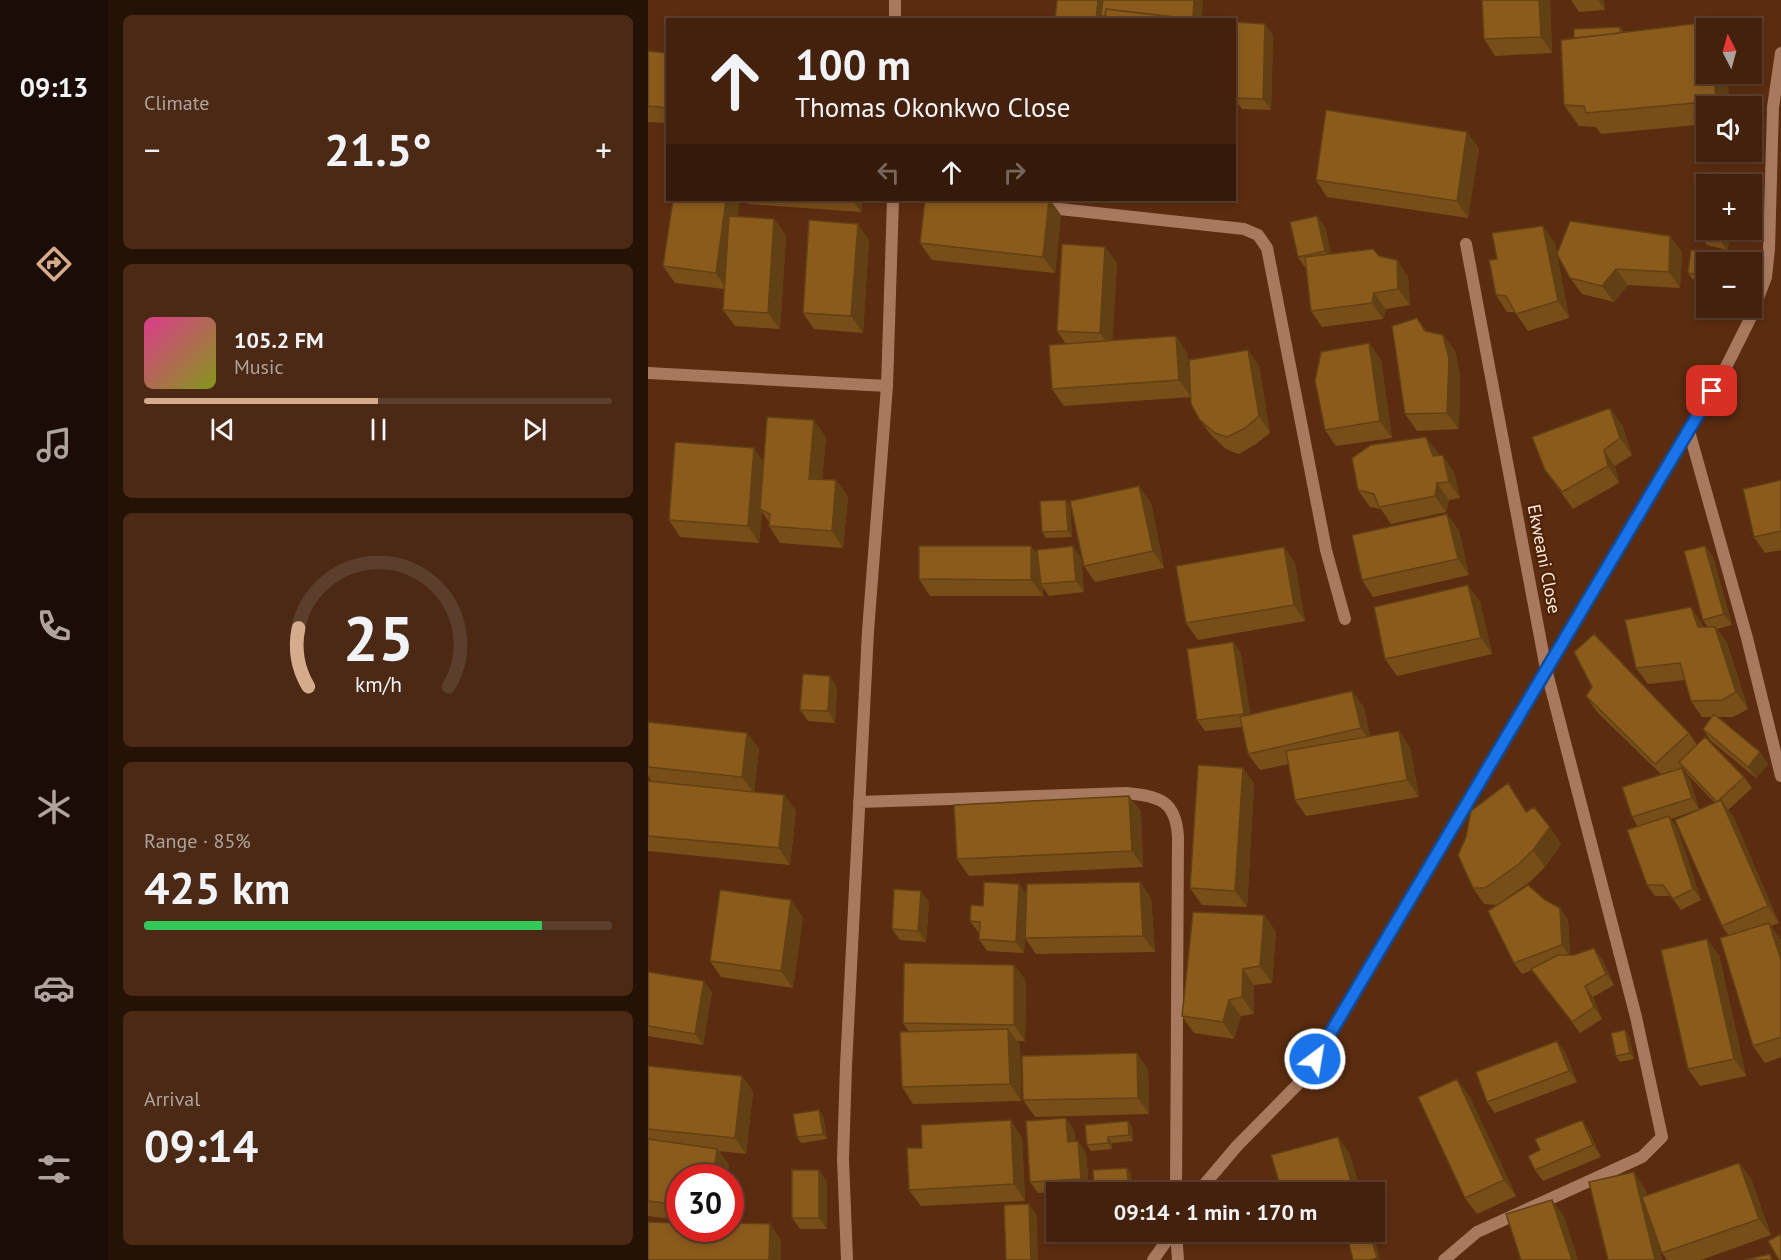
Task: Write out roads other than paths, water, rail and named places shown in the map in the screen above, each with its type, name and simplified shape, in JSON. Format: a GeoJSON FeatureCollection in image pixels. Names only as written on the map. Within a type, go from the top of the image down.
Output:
{"type":"FeatureCollection","features":[{"type":"Feature","properties":{"kind":"street"},"geometry":{"type":"LineString","coordinates":[[895,0],[895,18]]}},
{"type":"Feature","properties":{"kind":"street"},"geometry":{"type":"LineString","coordinates":[[1206,1182],[1237,1146],[1303,1079],[1724,371],[1750,319],[1766,278],[1769,249],[1773,106],[1781,53]]}},
{"type":"Feature","properties":{"kind":"street"},"geometry":{"type":"LineString","coordinates":[[847,1260],[843,1159],[846,1066],[868,631],[886,386],[893,201]]}},
{"type":"Feature","properties":{"kind":"street"},"geometry":{"type":"LineString","coordinates":[[1023,205],[1244,229],[1258,235],[1267,248],[1326,550],[1345,619]]}},
{"type":"Feature","properties":{"kind":"street","name":"Ekweani Close"},"geometry":{"type":"LineString","coordinates":[[1444,1260],[1477,1232],[1642,1157],[1662,1137],[1636,1017],[1546,669],[1466,244]]}},
{"type":"Feature","properties":{"kind":"street"},"geometry":{"type":"LineString","coordinates":[[648,373],[886,386]]}},
{"type":"Feature","properties":{"kind":"street"},"geometry":{"type":"LineString","coordinates":[[1689,431],[1747,638],[1781,776]]}},
{"type":"Feature","properties":{"kind":"street"},"geometry":{"type":"LineString","coordinates":[[859,802],[1126,793],[1150,795],[1168,805],[1177,819],[1178,837],[1176,1182]]}},
{"type":"Feature","properties":{"kind":"street"},"geometry":{"type":"LineString","coordinates":[[1153,1260],[1166,1242]]}},
{"type":"Feature","properties":{"kind":"street"},"geometry":{"type":"LineString","coordinates":[[1175,1242],[1178,1260]]}}]}
